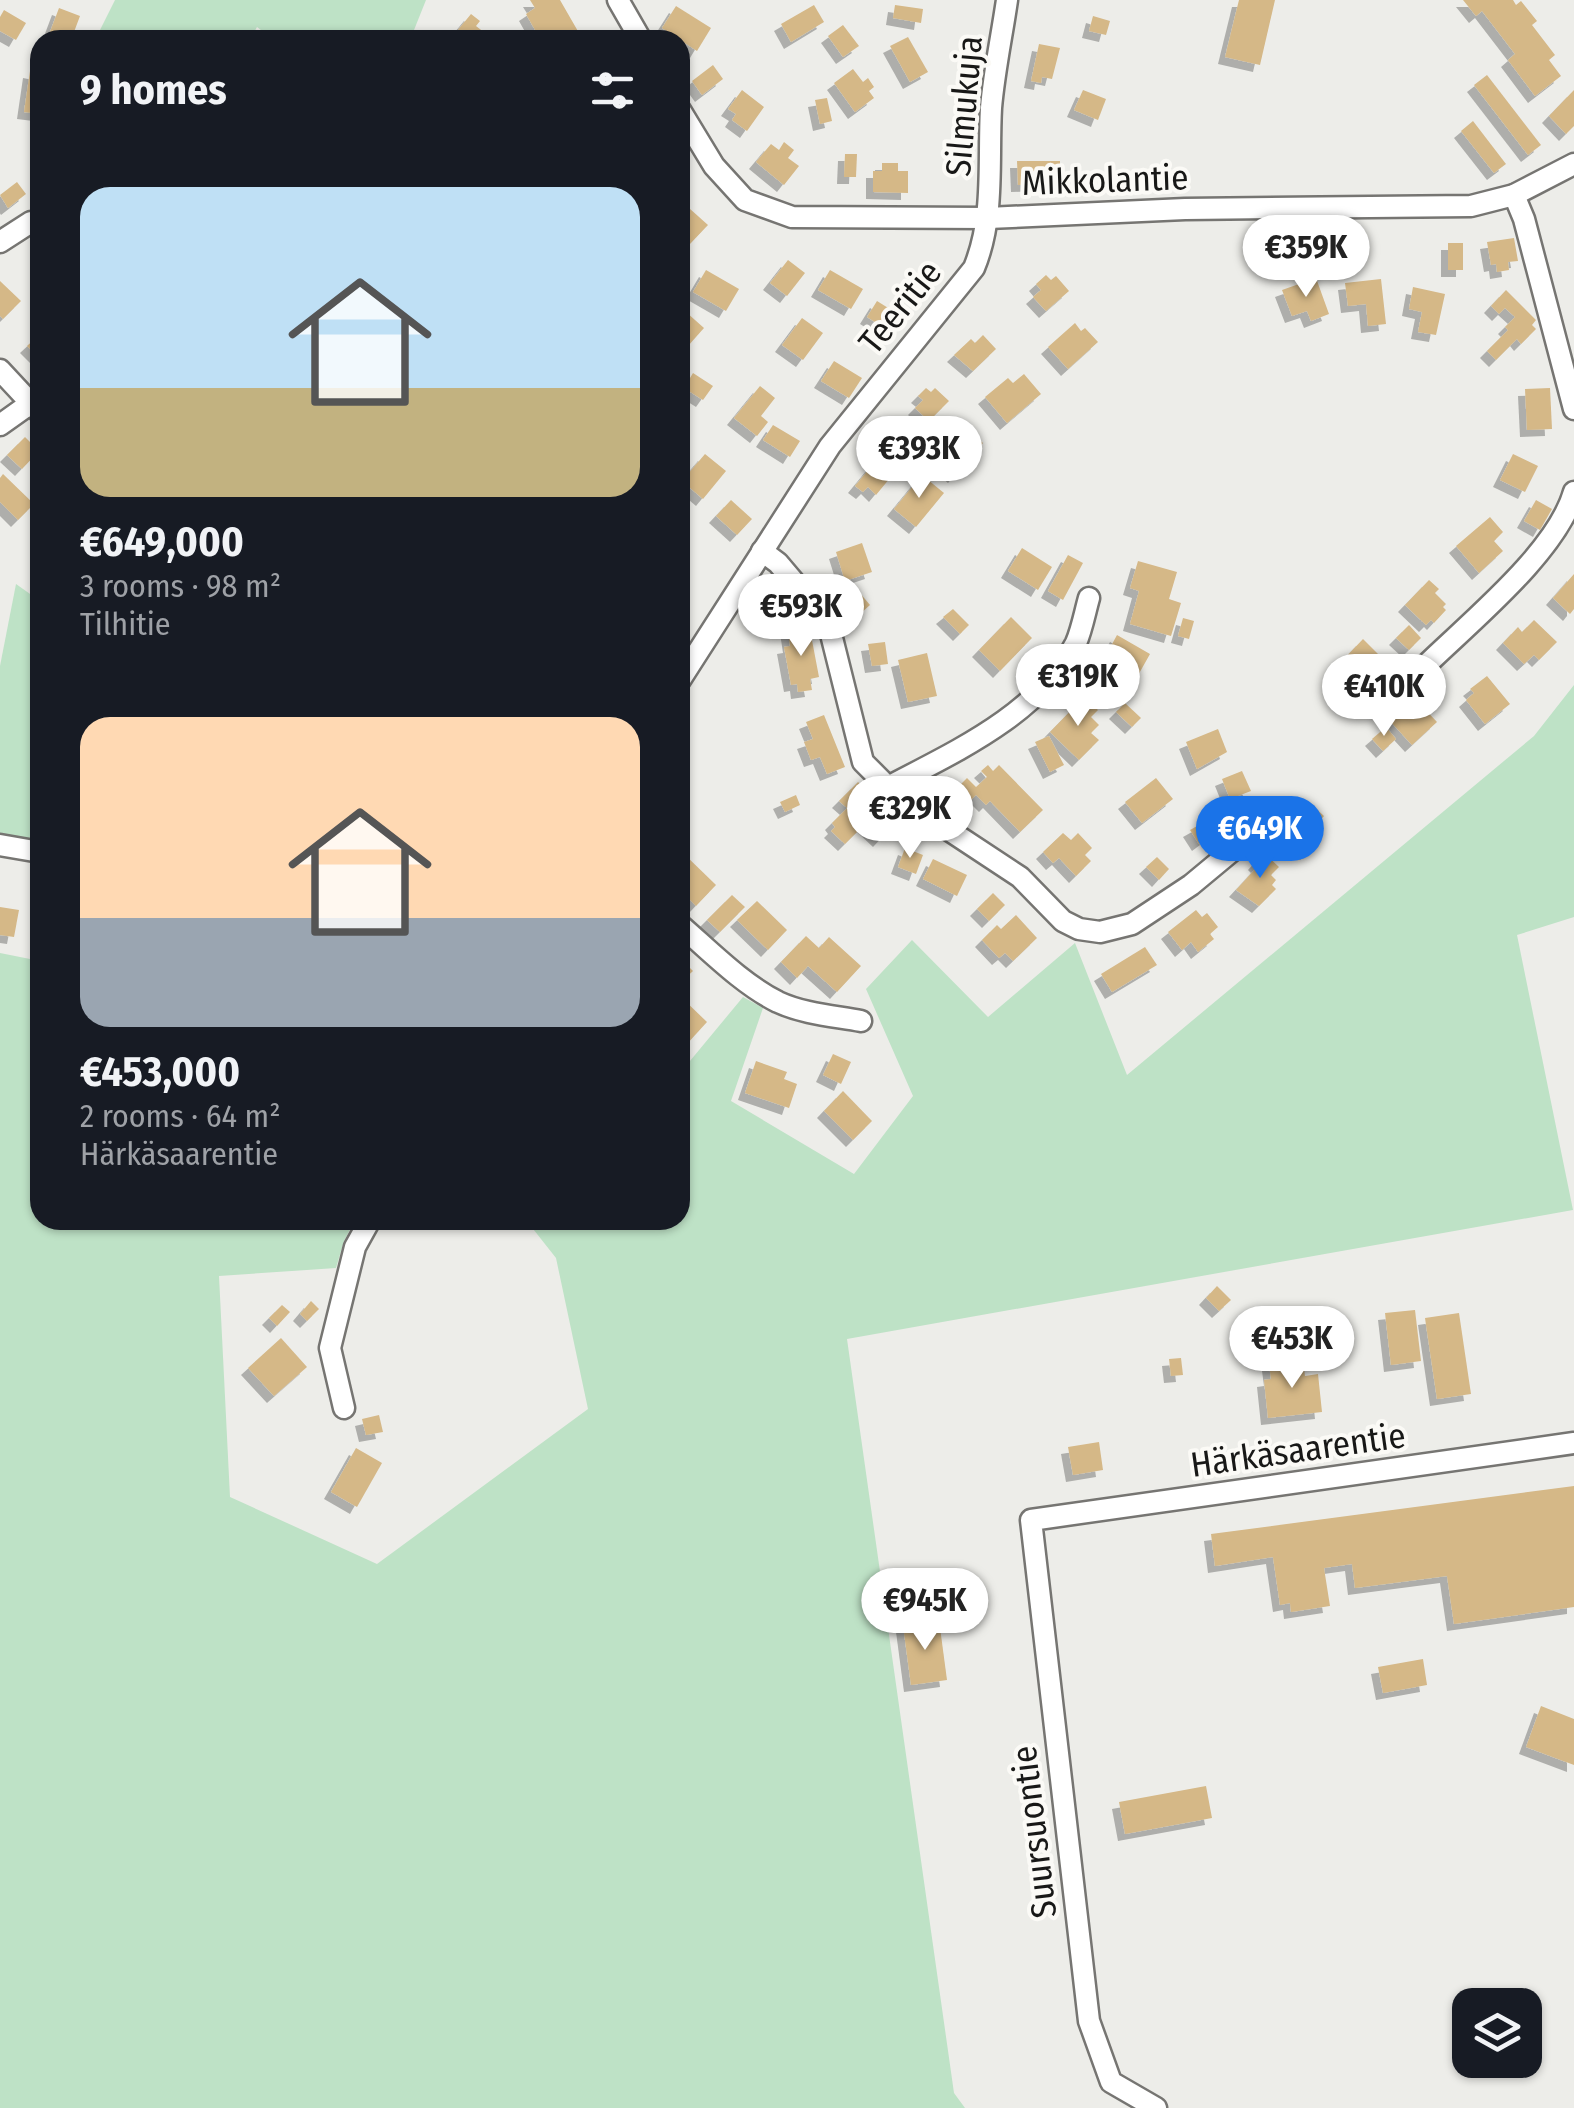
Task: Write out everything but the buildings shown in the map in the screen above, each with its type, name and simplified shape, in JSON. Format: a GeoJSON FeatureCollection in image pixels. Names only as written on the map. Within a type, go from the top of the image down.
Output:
{"type":"FeatureCollection","features":[{"type":"Feature","properties":{"kind":"street"},"geometry":{"type":"LineString","coordinates":[[618,0],[635,30]]}},
{"type":"Feature","properties":{"kind":"street","name":"Silmukuja"},"geometry":{"type":"LineString","coordinates":[[988,218],[992,105],[1007,0]]}},
{"type":"Feature","properties":{"kind":"street","name":"Mikkolantie"},"geometry":{"type":"LineString","coordinates":[[690,126],[714,166],[745,200],[792,217],[988,218],[1185,209],[1471,206],[1514,195],[1574,164]]}},
{"type":"Feature","properties":{"kind":"street"},"geometry":{"type":"LineString","coordinates":[[1514,195],[1524,219],[1574,409]]}},
{"type":"Feature","properties":{"kind":"street","name":"Teeritie"},"geometry":{"type":"LineString","coordinates":[[690,664],[830,446],[974,268],[988,218]]}},
{"type":"Feature","properties":{"kind":"street"},"geometry":{"type":"LineString","coordinates":[[0,242],[30,222]]}},
{"type":"Feature","properties":{"kind":"street"},"geometry":{"type":"LineString","coordinates":[[0,370],[30,402]]}},
{"type":"Feature","properties":{"kind":"street"},"geometry":{"type":"LineString","coordinates":[[0,425],[30,411]]}},
{"type":"Feature","properties":{"kind":"street"},"geometry":{"type":"LineString","coordinates":[[1424,667],[1540,553],[1559,529],[1574,492]]}},
{"type":"Feature","properties":{"kind":"street"},"geometry":{"type":"LineString","coordinates":[[762,551],[778,563],[828,622],[863,762],[888,787],[1020,877],[1063,922],[1100,932],[1132,924],[1190,885],[1256,831]]}},
{"type":"Feature","properties":{"kind":"street"},"geometry":{"type":"LineString","coordinates":[[888,787],[1016,713],[1051,679],[1077,641],[1089,598]]}},
{"type":"Feature","properties":{"kind":"street"},"geometry":{"type":"LineString","coordinates":[[0,845],[30,850]]}},
{"type":"Feature","properties":{"kind":"street"},"geometry":{"type":"LineString","coordinates":[[690,933],[778,1002],[806,1012],[861,1020]]}},
{"type":"Feature","properties":{"kind":"street"},"geometry":{"type":"LineString","coordinates":[[344,1408],[330,1348],[354,1247],[364,1230]]}},
{"type":"Feature","properties":{"kind":"street","name":"Härkäsaarentie"},"geometry":{"type":"LineString","coordinates":[[1030,1520],[1574,1443]]}},
{"type":"Feature","properties":{"kind":"street","name":"Suursuontie"},"geometry":{"type":"LineString","coordinates":[[1030,1520],[1089,2021],[1111,2082],[1156,2108]]}},
{"type":"Feature","properties":{"kind":"green space"},"geometry":{"type":"Polygon","coordinates":[[[115,0],[426,0],[414,30],[100,30],[115,0]]]}},
{"type":"Feature","properties":{"kind":"green space"},"geometry":{"type":"Polygon","coordinates":[[[16,584],[30,594],[30,839],[0,833],[0,666],[16,584]]]}},
{"type":"Feature","properties":{"kind":"green space"},"geometry":{"type":"Polygon","coordinates":[[[1574,685],[1574,917],[1517,935],[1573,1210],[847,1339],[954,2093],[965,2108],[0,2108],[0,953],[30,959],[30,1230],[350,1230],[336,1268],[219,1276],[230,1497],[377,1564],[588,1409],[556,1258],[534,1230],[690,1230],[690,1061],[743,997],[763,1008],[731,1101],[854,1174],[913,1096],[866,989],[912,940],[988,1017],[1075,943],[1127,1075],[1534,736],[1574,685]]]}}]}
